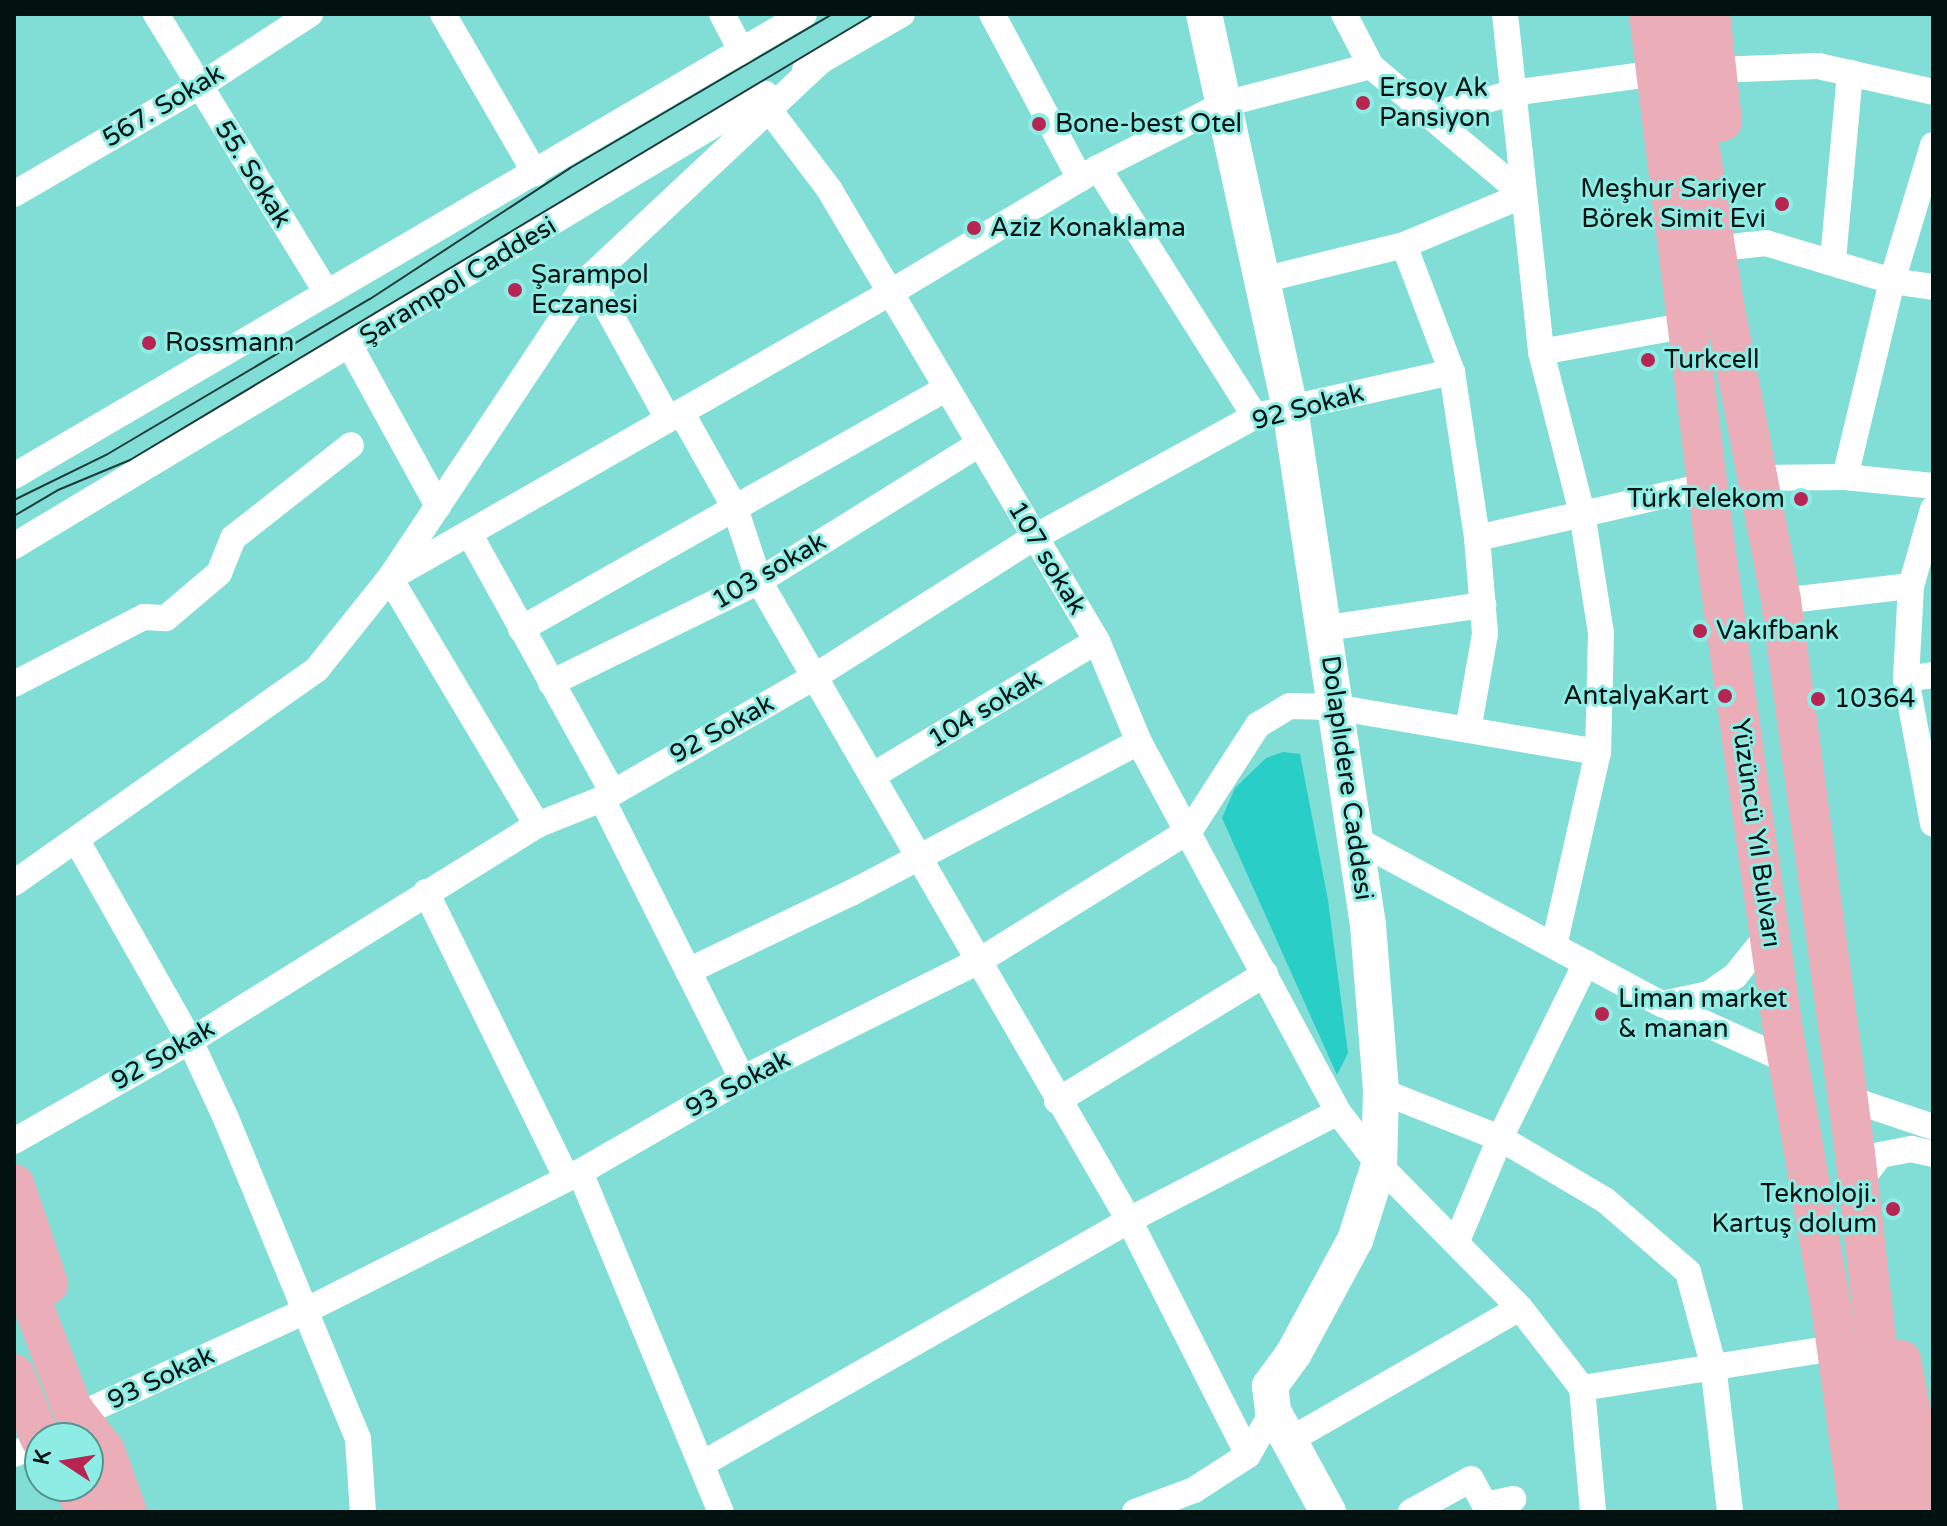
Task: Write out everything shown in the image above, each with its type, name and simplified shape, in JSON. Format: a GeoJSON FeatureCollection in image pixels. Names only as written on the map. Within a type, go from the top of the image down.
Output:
{"type":"FeatureCollection","features":[{"type":"Feature","properties":{"kind":"main road","name":"Yüzüncü Yıl Bulvarı"},"geometry":{"type":"LineString","coordinates":[[1626,14],[1672,328],[1710,485]]}},
{"type":"Feature","properties":{"kind":"main road","name":"Yüzüncü Yıl Bulvarı"},"geometry":{"type":"LineString","coordinates":[[1649,14],[1710,485],[1715,547],[1771,931],[1780,1044],[1832,1312],[1859,1512]]}},
{"type":"Feature","properties":{"kind":"main road"},"geometry":{"type":"LineString","coordinates":[[1679,14],[1724,304],[1763,490],[1781,601],[1847,1098],[1860,1164],[1925,1430],[1930,1512]]}},
{"type":"Feature","properties":{"kind":"main road"},"geometry":{"type":"LineString","coordinates":[[1710,14],[1739,246],[1763,490]]}},
{"type":"Feature","properties":{"kind":"main road"},"geometry":{"type":"LineString","coordinates":[[1780,1044],[1785,1151],[1838,1512]]}},
{"type":"Feature","properties":{"kind":"main road"},"geometry":{"type":"LineString","coordinates":[[1860,1164],[1895,1512]]}},
{"type":"Feature","properties":{"kind":"main road"},"geometry":{"type":"LineString","coordinates":[[14,1184],[127,1512]]}},
{"type":"Feature","properties":{"kind":"main road"},"geometry":{"type":"LineString","coordinates":[[14,1255],[72,1408],[105,1451]]}},
{"type":"Feature","properties":{"kind":"main road"},"geometry":{"type":"LineString","coordinates":[[14,1310],[54,1422]]}},
{"type":"Feature","properties":{"kind":"main road"},"geometry":{"type":"LineString","coordinates":[[14,1374],[33,1422]]}},
{"type":"Feature","properties":{"kind":"street","name":"55. Sokak"},"geometry":{"type":"LineString","coordinates":[[156,14],[327,293]]}},
{"type":"Feature","properties":{"kind":"street","name":"567. Sokak"},"geometry":{"type":"LineString","coordinates":[[14,194],[198,87],[310,14]]}},
{"type":"Feature","properties":{"kind":"street"},"geometry":{"type":"LineString","coordinates":[[443,14],[535,173]]}},
{"type":"Feature","properties":{"kind":"street"},"geometry":{"type":"LineString","coordinates":[[722,14],[742,52]]}},
{"type":"Feature","properties":{"kind":"street","name":"Şarampol Caddesi"},"geometry":{"type":"LineString","coordinates":[[14,476],[804,14]]}},
{"type":"Feature","properties":{"kind":"street","name":"Şarampol Caddesi"},"geometry":{"type":"LineString","coordinates":[[14,546],[902,14]]}},
{"type":"Feature","properties":{"kind":"street"},"geometry":{"type":"LineString","coordinates":[[992,14],[1089,173],[1273,412]]}},
{"type":"Feature","properties":{"kind":"street","name":"Dolaplıdere Caddesi"},"geometry":{"type":"LineString","coordinates":[[1204,14],[1262,280],[1273,412],[1327,628],[1334,707],[1368,925],[1381,1091],[1379,1165],[1355,1240],[1294,1353],[1270,1386],[1281,1426]]}},
{"type":"Feature","properties":{"kind":"street"},"geometry":{"type":"LineString","coordinates":[[1344,14],[1371,66],[1426,116],[1524,195]]}},
{"type":"Feature","properties":{"kind":"street"},"geometry":{"type":"LineString","coordinates":[[1505,14],[1541,352],[1582,513],[1601,633],[1598,752],[1554,945]]}},
{"type":"Feature","properties":{"kind":"street"},"geometry":{"type":"LineString","coordinates":[[14,883],[317,669],[390,578],[590,277],[767,107],[821,61]]}},
{"type":"Feature","properties":{"kind":"street"},"geometry":{"type":"LineString","coordinates":[[390,578],[888,294],[1089,173],[1224,104],[1371,66]]}},
{"type":"Feature","properties":{"kind":"street"},"geometry":{"type":"LineString","coordinates":[[1715,70],[1818,66],[1933,92]]}},
{"type":"Feature","properties":{"kind":"street"},"geometry":{"type":"LineString","coordinates":[[1833,260],[1850,73]]}},
{"type":"Feature","properties":{"kind":"street"},"geometry":{"type":"LineString","coordinates":[[1426,116],[1513,93],[1635,76]]}},
{"type":"Feature","properties":{"kind":"street","name":"107 sokak"},"geometry":{"type":"LineString","coordinates":[[767,107],[829,189],[888,294],[1097,641],[1139,742],[1190,830],[1338,1112],[1379,1165],[1520,1308],[1582,1388]]}},
{"type":"Feature","properties":{"kind":"street"},"geometry":{"type":"LineString","coordinates":[[1845,477],[1892,281],[1933,145]]}},
{"type":"Feature","properties":{"kind":"street"},"geometry":{"type":"LineString","coordinates":[[1262,280],[1404,245],[1524,195]]}},
{"type":"Feature","properties":{"kind":"street"},"geometry":{"type":"LineString","coordinates":[[1739,246],[1766,243],[1833,260],[1892,281],[1933,287]]}},
{"type":"Feature","properties":{"kind":"street"},"geometry":{"type":"LineString","coordinates":[[1404,245],[1452,372],[1477,538],[1485,634],[1468,730]]}},
{"type":"Feature","properties":{"kind":"street"},"geometry":{"type":"LineString","coordinates":[[590,277],[674,416],[735,508],[759,581],[921,854],[1057,1101],[1129,1220],[1248,1455]]}},
{"type":"Feature","properties":{"kind":"street"},"geometry":{"type":"LineString","coordinates":[[1541,352],[1672,328]]}},
{"type":"Feature","properties":{"kind":"street"},"geometry":{"type":"LineString","coordinates":[[350,346],[438,506]]}},
{"type":"Feature","properties":{"kind":"street","name":"92 Sokak"},"geometry":{"type":"LineString","coordinates":[[14,1141],[190,1041],[537,825],[607,795],[814,677],[1035,537],[1273,412],[1452,372]]}},
{"type":"Feature","properties":{"kind":"street"},"geometry":{"type":"LineString","coordinates":[[521,629],[945,389]]}},
{"type":"Feature","properties":{"kind":"street","name":"103 sokak"},"geometry":{"type":"LineString","coordinates":[[551,683],[759,581],[979,444]]}},
{"type":"Feature","properties":{"kind":"street"},"geometry":{"type":"LineString","coordinates":[[14,684],[144,617],[166,618],[219,573],[233,538],[351,445]]}},
{"type":"Feature","properties":{"kind":"street"},"geometry":{"type":"LineString","coordinates":[[1763,490],[1845,477],[1933,486]]}},
{"type":"Feature","properties":{"kind":"street"},"geometry":{"type":"LineString","coordinates":[[1477,538],[1710,485]]}},
{"type":"Feature","properties":{"kind":"street"},"geometry":{"type":"LineString","coordinates":[[1931,521],[1911,586],[1906,679],[1933,823]]}},
{"type":"Feature","properties":{"kind":"street"},"geometry":{"type":"LineString","coordinates":[[469,533],[551,683],[742,1079]]}},
{"type":"Feature","properties":{"kind":"street"},"geometry":{"type":"LineString","coordinates":[[390,578],[537,825]]}},
{"type":"Feature","properties":{"kind":"street"},"geometry":{"type":"LineString","coordinates":[[1781,601],[1911,586]]}},
{"type":"Feature","properties":{"kind":"street"},"geometry":{"type":"LineString","coordinates":[[1327,628],[1483,605]]}},
{"type":"Feature","properties":{"kind":"street","name":"104 sokak"},"geometry":{"type":"LineString","coordinates":[[872,776],[1097,641]]}},
{"type":"Feature","properties":{"kind":"street"},"geometry":{"type":"LineString","coordinates":[[1906,679],[1933,675]]}},
{"type":"Feature","properties":{"kind":"street","name":"93 Sokak"},"geometry":{"type":"LineString","coordinates":[[90,1410],[307,1310],[574,1175],[742,1079],[979,961],[1190,830],[1258,725],[1290,706],[1334,707],[1598,752]]}},
{"type":"Feature","properties":{"kind":"street"},"geometry":{"type":"LineString","coordinates":[[688,971],[1139,742]]}},
{"type":"Feature","properties":{"kind":"street"},"geometry":{"type":"LineString","coordinates":[[1355,839],[1662,1004],[1780,1044]]}},
{"type":"Feature","properties":{"kind":"street"},"geometry":{"type":"LineString","coordinates":[[77,841],[190,1041],[307,1310],[358,1439],[363,1512]]}},
{"type":"Feature","properties":{"kind":"street"},"geometry":{"type":"LineString","coordinates":[[426,892],[574,1175],[721,1512]]}},
{"type":"Feature","properties":{"kind":"street"},"geometry":{"type":"LineString","coordinates":[[1662,1004],[1709,994],[1735,976],[1771,931]]}},
{"type":"Feature","properties":{"kind":"street"},"geometry":{"type":"LineString","coordinates":[[1457,1241],[1500,1138],[1586,963]]}},
{"type":"Feature","properties":{"kind":"street"},"geometry":{"type":"LineString","coordinates":[[1057,1101],[1265,974]]}},
{"type":"Feature","properties":{"kind":"street"},"geometry":{"type":"LineString","coordinates":[[1381,1091],[1500,1138],[1605,1200],[1688,1272],[1713,1364],[1730,1512]]}},
{"type":"Feature","properties":{"kind":"street"},"geometry":{"type":"LineString","coordinates":[[1847,1098],[1933,1127]]}},
{"type":"Feature","properties":{"kind":"street"},"geometry":{"type":"LineString","coordinates":[[702,1464],[1129,1220],[1338,1112]]}},
{"type":"Feature","properties":{"kind":"street"},"geometry":{"type":"LineString","coordinates":[[1860,1164],[1880,1155],[1911,1149],[1933,1154]]}},
{"type":"Feature","properties":{"kind":"street"},"geometry":{"type":"LineString","coordinates":[[1135,1512],[1192,1501],[1281,1426],[1520,1308]]}},
{"type":"Feature","properties":{"kind":"street"},"geometry":{"type":"LineString","coordinates":[[1593,1512],[1582,1388],[1713,1364],[1816,1351]]}},
{"type":"Feature","properties":{"kind":"street"},"geometry":{"type":"LineString","coordinates":[[1281,1426],[1328,1512]]}},
{"type":"Feature","properties":{"kind":"street"},"geometry":{"type":"LineString","coordinates":[[1411,1512],[1471,1479],[1485,1505],[1513,1499]]}},
{"type":"Feature","properties":{"kind":"shaded area"},"geometry":{"type":"Polygon","coordinates":[[[1283,752],[1300,754],[1328,900],[1348,1053],[1337,1075],[1222,818],[1235,788],[1266,758],[1283,752]]]}},
{"type":"Feature","properties":{"kind":"tram line"},"geometry":{"type":"LineString","coordinates":[[14,500],[106,455],[370,299],[570,168],[833,14]]}},
{"type":"Feature","properties":{"kind":"tram line"},"geometry":{"type":"LineString","coordinates":[[14,516],[58,490],[130,460],[874,14]]}},
{"type":"Feature","properties":{"kind":"place","name":"Ersoy Ak Pansiyon"},"geometry":{"type":"Point","coordinates":[1363,103]}},
{"type":"Feature","properties":{"kind":"place","name":"Bone-best Otel"},"geometry":{"type":"Point","coordinates":[1039,124]}},
{"type":"Feature","properties":{"kind":"place","name":"Meşhur Sariyer Börek Si̇mi̇t Evi̇"},"geometry":{"type":"Point","coordinates":[1782,204]}},
{"type":"Feature","properties":{"kind":"place","name":"Aziz Konaklama"},"geometry":{"type":"Point","coordinates":[974,228]}},
{"type":"Feature","properties":{"kind":"place","name":"Şarampol Eczanesi"},"geometry":{"type":"Point","coordinates":[515,290]}},
{"type":"Feature","properties":{"kind":"place","name":"Rossmann"},"geometry":{"type":"Point","coordinates":[149,343]}},
{"type":"Feature","properties":{"kind":"place","name":"Turkcell"},"geometry":{"type":"Point","coordinates":[1648,360]}},
{"type":"Feature","properties":{"kind":"place","name":"TürkTelekom"},"geometry":{"type":"Point","coordinates":[1801,499]}},
{"type":"Feature","properties":{"kind":"place","name":"Vakıfbank"},"geometry":{"type":"Point","coordinates":[1700,631]}},
{"type":"Feature","properties":{"kind":"place","name":"AntalyaKart"},"geometry":{"type":"Point","coordinates":[1725,696]}},
{"type":"Feature","properties":{"kind":"place","name":"10364"},"geometry":{"type":"Point","coordinates":[1818,699]}},
{"type":"Feature","properties":{"kind":"place","name":"Liman market & manan"},"geometry":{"type":"Point","coordinates":[1602,1014]}},
{"type":"Feature","properties":{"kind":"place","name":"Teknoloji. Kartuş dolum"},"geometry":{"type":"Point","coordinates":[1893,1209]}}]}
